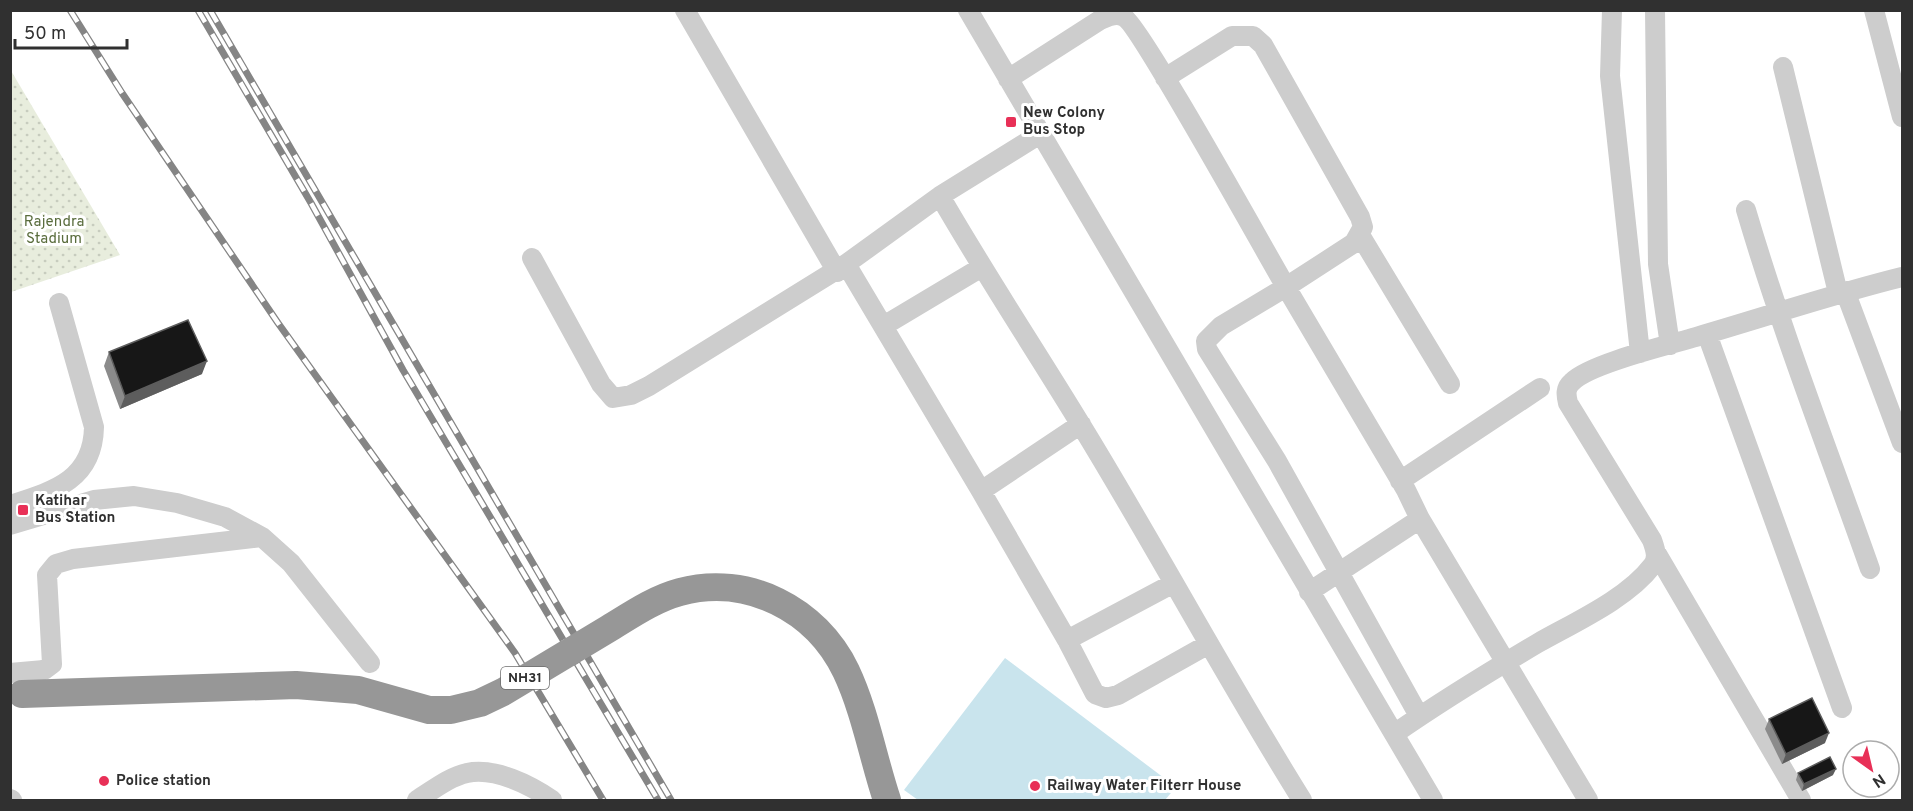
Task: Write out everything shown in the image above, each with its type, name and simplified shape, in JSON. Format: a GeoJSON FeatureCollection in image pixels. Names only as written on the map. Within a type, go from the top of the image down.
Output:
{"type":"FeatureCollection","features":[{"type":"Feature","properties":{"kind":"highway","name":"NH31"},"geometry":{"type":"LineString","coordinates":[[16,683],[297,685],[358,690],[429,710],[451,710],[480,703],[502,692],[650,604],[680,592],[733,588],[774,598],[793,609],[815,626],[834,649],[858,704],[887,801]]}},
{"type":"Feature","properties":{"kind":"street"},"geometry":{"type":"LineString","coordinates":[[685,10],[842,268],[885,325],[1067,640],[1095,694],[1106,698],[1118,694],[1207,645]]}},
{"type":"Feature","properties":{"kind":"street"},"geometry":{"type":"LineString","coordinates":[[968,10],[1434,801]]}},
{"type":"Feature","properties":{"kind":"street"},"geometry":{"type":"LineString","coordinates":[[1612,10],[1610,76],[1640,353]]}},
{"type":"Feature","properties":{"kind":"street"},"geometry":{"type":"LineString","coordinates":[[1655,10],[1658,264],[1670,345]]}},
{"type":"Feature","properties":{"kind":"street"},"geometry":{"type":"LineString","coordinates":[[1874,10],[1902,117]]}},
{"type":"Feature","properties":{"kind":"street"},"geometry":{"type":"LineString","coordinates":[[1008,79],[1115,12],[1130,22],[1400,480],[1420,519],[1588,801]]}},
{"type":"Feature","properties":{"kind":"street"},"geometry":{"type":"LineString","coordinates":[[1165,78],[1232,36],[1253,36],[1263,45],[1360,218],[1363,227],[1354,243],[1221,326],[1206,341],[1207,349],[1277,461],[1419,716]]}},
{"type":"Feature","properties":{"kind":"street"},"geometry":{"type":"LineString","coordinates":[[1783,66],[1841,292],[1902,443]]}},
{"type":"Feature","properties":{"kind":"street"},"geometry":{"type":"LineString","coordinates":[[532,258],[600,384],[613,398],[632,395],[842,268],[940,196],[1040,134]]}},
{"type":"Feature","properties":{"kind":"street"},"geometry":{"type":"LineString","coordinates":[[940,196],[1081,424],[1174,583],[1207,645],[1302,801]]}},
{"type":"Feature","properties":{"kind":"street"},"geometry":{"type":"LineString","coordinates":[[1746,210],[1777,312],[1798,364],[1870,569]]}},
{"type":"Feature","properties":{"kind":"street"},"geometry":{"type":"LineString","coordinates":[[1360,235],[1450,384]]}},
{"type":"Feature","properties":{"kind":"street"},"geometry":{"type":"LineString","coordinates":[[885,325],[982,267]]}},
{"type":"Feature","properties":{"kind":"street"},"geometry":{"type":"LineString","coordinates":[[1801,801],[1657,554],[1652,540],[1568,403],[1566,394],[1569,384],[1581,375],[1640,353],[1841,292],[1902,277]]}},
{"type":"Feature","properties":{"kind":"street"},"geometry":{"type":"LineString","coordinates":[[10,505],[67,483],[84,465],[94,447],[94,427],[59,303]]}},
{"type":"Feature","properties":{"kind":"street"},"geometry":{"type":"LineString","coordinates":[[1707,334],[1842,708]]}},
{"type":"Feature","properties":{"kind":"street"},"geometry":{"type":"LineString","coordinates":[[1400,480],[1540,388]]}},
{"type":"Feature","properties":{"kind":"street"},"geometry":{"type":"LineString","coordinates":[[981,491],[1081,424]]}},
{"type":"Feature","properties":{"kind":"street"},"geometry":{"type":"LineString","coordinates":[[10,525],[94,500],[134,496],[177,503],[225,517],[262,537],[291,563],[370,663]]}},
{"type":"Feature","properties":{"kind":"street"},"geometry":{"type":"LineString","coordinates":[[1309,592],[1420,519]]}},
{"type":"Feature","properties":{"kind":"street"},"geometry":{"type":"LineString","coordinates":[[16,683],[45,670],[52,664],[47,575],[57,564],[73,559],[262,537]]}},
{"type":"Feature","properties":{"kind":"street"},"geometry":{"type":"LineString","coordinates":[[1394,734],[1506,661],[1603,605],[1635,583],[1654,565],[1657,554]]}},
{"type":"Feature","properties":{"kind":"street"},"geometry":{"type":"LineString","coordinates":[[1067,640],[1174,583]]}},
{"type":"Feature","properties":{"kind":"street"},"geometry":{"type":"LineString","coordinates":[[417,801],[447,781],[468,773],[489,773],[520,782],[552,801]]}},
{"type":"Feature","properties":{"kind":"green space","name":"Rajendra Stadium"},"geometry":{"type":"Polygon","coordinates":[[[10,69],[120,255],[11,292],[10,292],[10,69]]]}},
{"type":"Feature","properties":{"kind":"water"},"geometry":{"type":"Polygon","coordinates":[[[1005,658],[1176,787],[1165,800],[918,800],[904,790],[1005,658]]]}},
{"type":"Feature","properties":{"kind":"building"},"geometry":{"type":"Polygon","coordinates":[[[188,320],[207,361],[125,396],[109,352],[188,320]]]}},
{"type":"Feature","properties":{"kind":"building"},"geometry":{"type":"Polygon","coordinates":[[[1812,698],[1829,733],[1786,754],[1769,719],[1812,698]]]}},
{"type":"Feature","properties":{"kind":"building"},"geometry":{"type":"Polygon","coordinates":[[[1830,757],[1836,769],[1804,784],[1798,773],[1830,757]]]}},
{"type":"Feature","properties":{"kind":"railway"},"geometry":{"type":"LineString","coordinates":[[70,10],[122,93],[278,323],[515,653],[603,800]]}},
{"type":"Feature","properties":{"kind":"railway"},"geometry":{"type":"LineString","coordinates":[[198,10],[311,203],[403,370],[658,800]]}},
{"type":"Feature","properties":{"kind":"railway"},"geometry":{"type":"LineString","coordinates":[[210,10],[671,800]]}},
{"type":"Feature","properties":{"kind":"place","name":"New Colony Bus Stop"},"geometry":{"type":"Point","coordinates":[1011,122]}},
{"type":"Feature","properties":{"kind":"place","name":"Katihar Bus Station"},"geometry":{"type":"Point","coordinates":[23,510]}},
{"type":"Feature","properties":{"kind":"place","name":"Police station"},"geometry":{"type":"Point","coordinates":[104,781]}},
{"type":"Feature","properties":{"kind":"place","name":"Railway Water Filterr House"},"geometry":{"type":"Point","coordinates":[1035,786]}}]}
